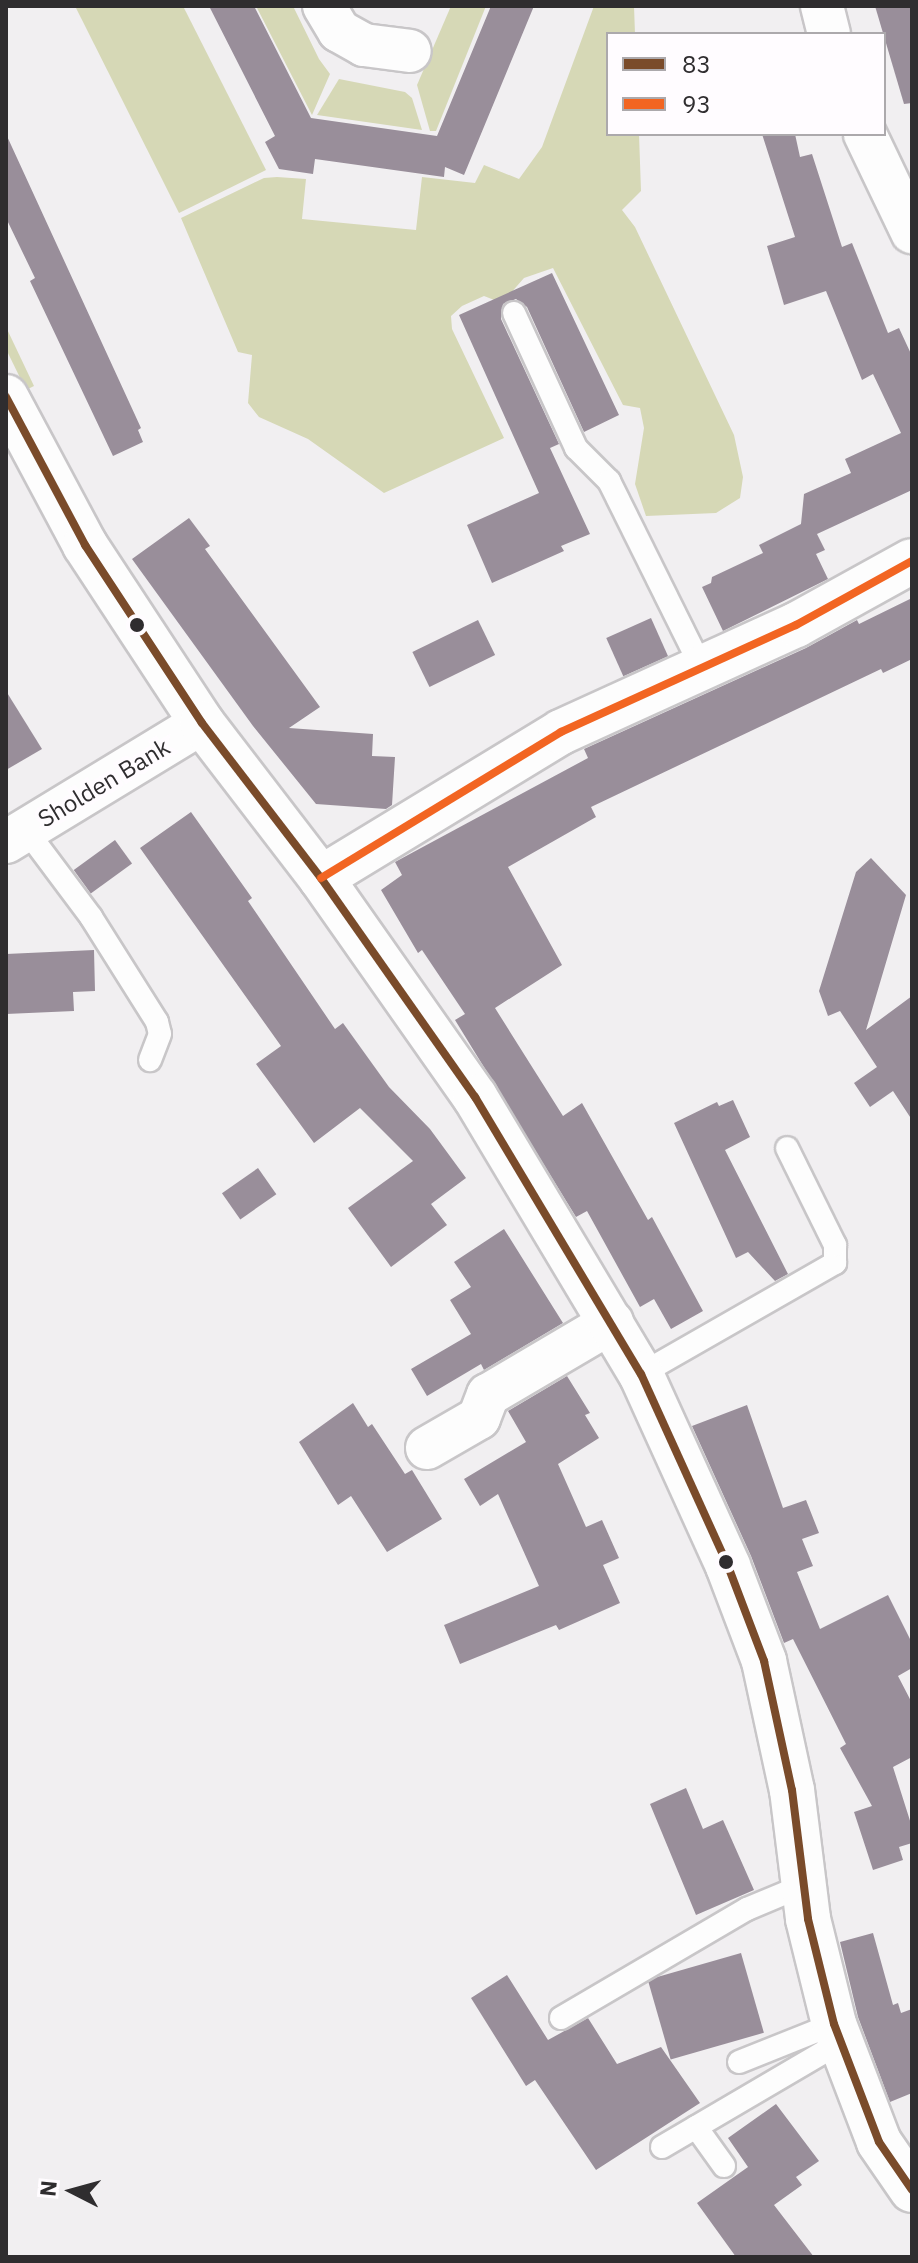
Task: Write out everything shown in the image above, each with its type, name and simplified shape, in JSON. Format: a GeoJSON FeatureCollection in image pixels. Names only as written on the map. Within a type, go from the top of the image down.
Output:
{"type":"FeatureCollection","features":[{"type":"Feature","properties":{"kind":"street"},"geometry":{"type":"LineString","coordinates":[[324,6],[339,31],[364,45],[410,51]]}},
{"type":"Feature","properties":{"kind":"street"},"geometry":{"type":"LineString","coordinates":[[822,6],[828,32]]}},
{"type":"Feature","properties":{"kind":"street"},"geometry":{"type":"LineString","coordinates":[[866,136],[912,232]]}},
{"type":"Feature","properties":{"kind":"street"},"geometry":{"type":"LineString","coordinates":[[6,397],[85,545],[202,723],[321,878],[502,1137],[641,1374],[728,1566],[764,1661],[792,1790],[802,1886],[838,2033],[879,2142],[912,2190]]}},
{"type":"Feature","properties":{"kind":"street"},"geometry":{"type":"LineString","coordinates":[[321,878],[561,732],[796,625],[912,561]]}},
{"type":"Feature","properties":{"kind":"street","name":"Sholden Bank"},"geometry":{"type":"LineString","coordinates":[[16,836],[202,723]]}},
{"type":"Feature","properties":{"kind":"street"},"geometry":{"type":"LineString","coordinates":[[427,1448],[479,1418],[488,1395],[612,1322]]}},
{"type":"Feature","properties":{"kind":"lane"},"geometry":{"type":"LineString","coordinates":[[514,313],[576,448],[609,481],[702,668]]}},
{"type":"Feature","properties":{"kind":"lane"},"geometry":{"type":"LineString","coordinates":[[16,836],[91,917],[157,1022],[160,1034],[150,1060]]}},
{"type":"Feature","properties":{"kind":"lane"},"geometry":{"type":"LineString","coordinates":[[641,1374],[829,1270],[835,1263],[835,1245],[787,1148]]}},
{"type":"Feature","properties":{"kind":"lane"},"geometry":{"type":"LineString","coordinates":[[561,2018],[747,1909],[802,1886]]}},
{"type":"Feature","properties":{"kind":"lane"},"geometry":{"type":"LineString","coordinates":[[739,2062],[838,2033]]}},
{"type":"Feature","properties":{"kind":"lane"},"geometry":{"type":"LineString","coordinates":[[662,2147],[838,2033]]}},
{"type":"Feature","properties":{"kind":"lane"},"geometry":{"type":"LineString","coordinates":[[696,2127],[724,2166]]}},
{"type":"Feature","properties":{"kind":"green space"},"geometry":{"type":"Polygon","coordinates":[[[75,6],[183,6],[266,170],[179,213],[75,6]]]}},
{"type":"Feature","properties":{"kind":"green space"},"geometry":{"type":"Polygon","coordinates":[[[256,6],[293,6],[319,59],[330,74],[312,115],[256,6]]]}},
{"type":"Feature","properties":{"kind":"green space"},"geometry":{"type":"Polygon","coordinates":[[[451,6],[486,6],[436,131],[430,131],[417,85],[451,6]]]}},
{"type":"Feature","properties":{"kind":"green space"},"geometry":{"type":"Polygon","coordinates":[[[594,6],[634,6],[635,32],[606,32],[606,136],[639,136],[641,191],[622,210],[635,227],[734,435],[743,477],[740,498],[716,513],[646,516],[635,484],[644,428],[640,408],[623,405],[553,268],[524,278],[502,303],[484,296],[462,306],[451,316],[452,329],[504,438],[384,493],[308,439],[259,417],[248,403],[252,355],[238,352],[181,218],[264,178],[277,177],[306,179],[302,219],[416,230],[422,177],[475,183],[484,165],[519,179],[542,147],[594,6]]]}},
{"type":"Feature","properties":{"kind":"green space"},"geometry":{"type":"Polygon","coordinates":[[[339,79],[405,92],[412,98],[422,130],[317,115],[339,79]]]}},
{"type":"Feature","properties":{"kind":"green space"},"geometry":{"type":"Polygon","coordinates":[[[6,327],[34,386],[26,390],[6,349],[6,327]]]}},
{"type":"Feature","properties":{"kind":"building"},"geometry":{"type":"Polygon","coordinates":[[[209,6],[254,6],[311,118],[437,136],[491,6],[534,6],[464,175],[445,167],[444,177],[315,159],[313,174],[279,169],[265,142],[275,136],[209,6]]]}},
{"type":"Feature","properties":{"kind":"building"},"geometry":{"type":"Polygon","coordinates":[[[875,6],[912,6],[912,103],[904,104],[886,43],[886,32],[883,32],[875,6]]]}},
{"type":"Feature","properties":{"kind":"building"},"geometry":{"type":"Polygon","coordinates":[[[6,134],[141,428],[138,430],[143,442],[113,456],[30,281],[35,278],[6,218],[6,134]]]}},
{"type":"Feature","properties":{"kind":"building"},"geometry":{"type":"Polygon","coordinates":[[[763,136],[795,136],[800,157],[812,154],[842,247],[852,243],[888,333],[899,328],[912,356],[912,490],[817,534],[825,550],[816,554],[828,579],[723,631],[702,587],[711,583],[712,577],[763,553],[759,545],[801,524],[804,494],[851,473],[845,459],[901,433],[873,374],[862,380],[826,291],[784,305],[767,246],[795,237],[763,136]]]}},
{"type":"Feature","properties":{"kind":"building"},"geometry":{"type":"Polygon","coordinates":[[[552,273],[619,415],[584,432],[527,307],[516,299],[503,304],[501,319],[559,444],[550,448],[590,534],[561,546],[564,551],[492,583],[467,525],[539,493],[459,315],[552,273]]]}},
{"type":"Feature","properties":{"kind":"building"},"geometry":{"type":"Polygon","coordinates":[[[189,518],[210,546],[205,549],[320,707],[289,728],[373,734],[372,756],[395,757],[392,805],[386,809],[316,804],[253,726],[132,559],[189,518]]]}},
{"type":"Feature","properties":{"kind":"building"},"geometry":{"type":"Polygon","coordinates":[[[912,598],[912,659],[883,673],[881,669],[591,807],[596,817],[508,867],[562,965],[495,1008],[563,1116],[582,1103],[648,1220],[652,1217],[703,1311],[671,1329],[654,1299],[640,1307],[587,1211],[576,1217],[455,1020],[465,1014],[422,950],[418,953],[381,890],[402,875],[395,862],[588,758],[584,749],[806,648],[857,620],[859,624],[912,598]]]}},
{"type":"Feature","properties":{"kind":"building"},"geometry":{"type":"Polygon","coordinates":[[[651,618],[668,656],[623,676],[606,638],[651,618]]]}},
{"type":"Feature","properties":{"kind":"building"},"geometry":{"type":"Polygon","coordinates":[[[478,620],[495,655],[429,687],[412,652],[478,620]]]}},
{"type":"Feature","properties":{"kind":"building"},"geometry":{"type":"Polygon","coordinates":[[[6,691],[42,749],[6,770],[6,691]]]}},
{"type":"Feature","properties":{"kind":"building"},"geometry":{"type":"Polygon","coordinates":[[[191,812],[252,898],[248,901],[335,1029],[343,1023],[389,1087],[430,1129],[466,1178],[431,1204],[447,1225],[391,1267],[348,1208],[413,1161],[360,1108],[314,1143],[256,1064],[281,1046],[140,848],[191,812]]]}},
{"type":"Feature","properties":{"kind":"building"},"geometry":{"type":"Polygon","coordinates":[[[115,840],[132,863],[91,893],[74,870],[115,840]]]}},
{"type":"Feature","properties":{"kind":"building"},"geometry":{"type":"Polygon","coordinates":[[[871,858],[906,895],[866,1030],[912,996],[912,1120],[893,1091],[870,1107],[854,1083],[877,1067],[840,1011],[828,1016],[819,991],[856,872],[871,858]]]}},
{"type":"Feature","properties":{"kind":"building"},"geometry":{"type":"Polygon","coordinates":[[[94,950],[95,991],[73,992],[74,1011],[6,1014],[6,954],[94,950]]]}},
{"type":"Feature","properties":{"kind":"building"},"geometry":{"type":"Polygon","coordinates":[[[733,1100],[750,1137],[725,1150],[788,1274],[775,1281],[748,1252],[736,1258],[674,1123],[717,1102],[719,1106],[733,1100]]]}},
{"type":"Feature","properties":{"kind":"building"},"geometry":{"type":"Polygon","coordinates":[[[258,1168],[276,1194],[240,1219],[222,1193],[258,1168]]]}},
{"type":"Feature","properties":{"kind":"building"},"geometry":{"type":"Polygon","coordinates":[[[504,1229],[563,1323],[484,1370],[481,1364],[427,1396],[411,1369],[471,1334],[450,1300],[471,1287],[454,1262],[504,1229]]]}},
{"type":"Feature","properties":{"kind":"building"},"geometry":{"type":"Polygon","coordinates":[[[567,1376],[590,1413],[585,1415],[599,1438],[558,1464],[586,1527],[602,1520],[619,1558],[603,1565],[620,1603],[559,1630],[556,1625],[460,1664],[444,1625],[539,1586],[498,1494],[480,1506],[464,1479],[526,1442],[508,1411],[567,1376]]]}},
{"type":"Feature","properties":{"kind":"building"},"geometry":{"type":"Polygon","coordinates":[[[353,1403],[368,1427],[372,1424],[405,1474],[412,1470],[442,1519],[387,1552],[351,1496],[338,1505],[299,1442],[353,1403]]]}},
{"type":"Feature","properties":{"kind":"building"},"geometry":{"type":"Polygon","coordinates":[[[747,1405],[783,1508],[806,1500],[819,1533],[802,1539],[813,1566],[797,1572],[820,1629],[888,1595],[912,1643],[912,1668],[898,1676],[912,1703],[912,1757],[893,1767],[912,1827],[912,1843],[899,1847],[903,1860],[873,1870],[854,1812],[872,1806],[840,1748],[846,1744],[793,1639],[784,1643],[751,1556],[692,1426],[747,1405]]]}},
{"type":"Feature","properties":{"kind":"building"},"geometry":{"type":"Polygon","coordinates":[[[686,1788],[703,1829],[723,1820],[754,1890],[696,1915],[650,1804],[686,1788]]]}},
{"type":"Feature","properties":{"kind":"building"},"geometry":{"type":"Polygon","coordinates":[[[873,1933],[893,2005],[898,2003],[901,2013],[912,2009],[912,2093],[890,2102],[858,2017],[840,1942],[873,1933]]]}},
{"type":"Feature","properties":{"kind":"building"},"geometry":{"type":"Polygon","coordinates":[[[741,1953],[764,2033],[671,2060],[648,1980],[741,1953]]]}},
{"type":"Feature","properties":{"kind":"building"},"geometry":{"type":"Polygon","coordinates":[[[507,1975],[548,2040],[588,2018],[617,2064],[661,2047],[700,2103],[596,2170],[535,2080],[526,2086],[471,1998],[507,1975]]]}},
{"type":"Feature","properties":{"kind":"building"},"geometry":{"type":"Polygon","coordinates":[[[776,2104],[819,2161],[796,2177],[802,2185],[774,2205],[814,2257],[736,2257],[697,2203],[748,2167],[728,2138],[776,2104]]]}},
{"type":"Feature","properties":{"kind":"transit line","name":"83"},"geometry":{"type":"LineString","coordinates":[[6,397],[85,545],[202,723],[321,878],[475,1097],[641,1374],[728,1566],[764,1661],[792,1790],[808,1919],[834,2024],[879,2142],[912,2190]]}},
{"type":"Feature","properties":{"kind":"transit line","name":"93"},"geometry":{"type":"LineString","coordinates":[[321,878],[561,732],[796,625],[912,561]]}}]}
